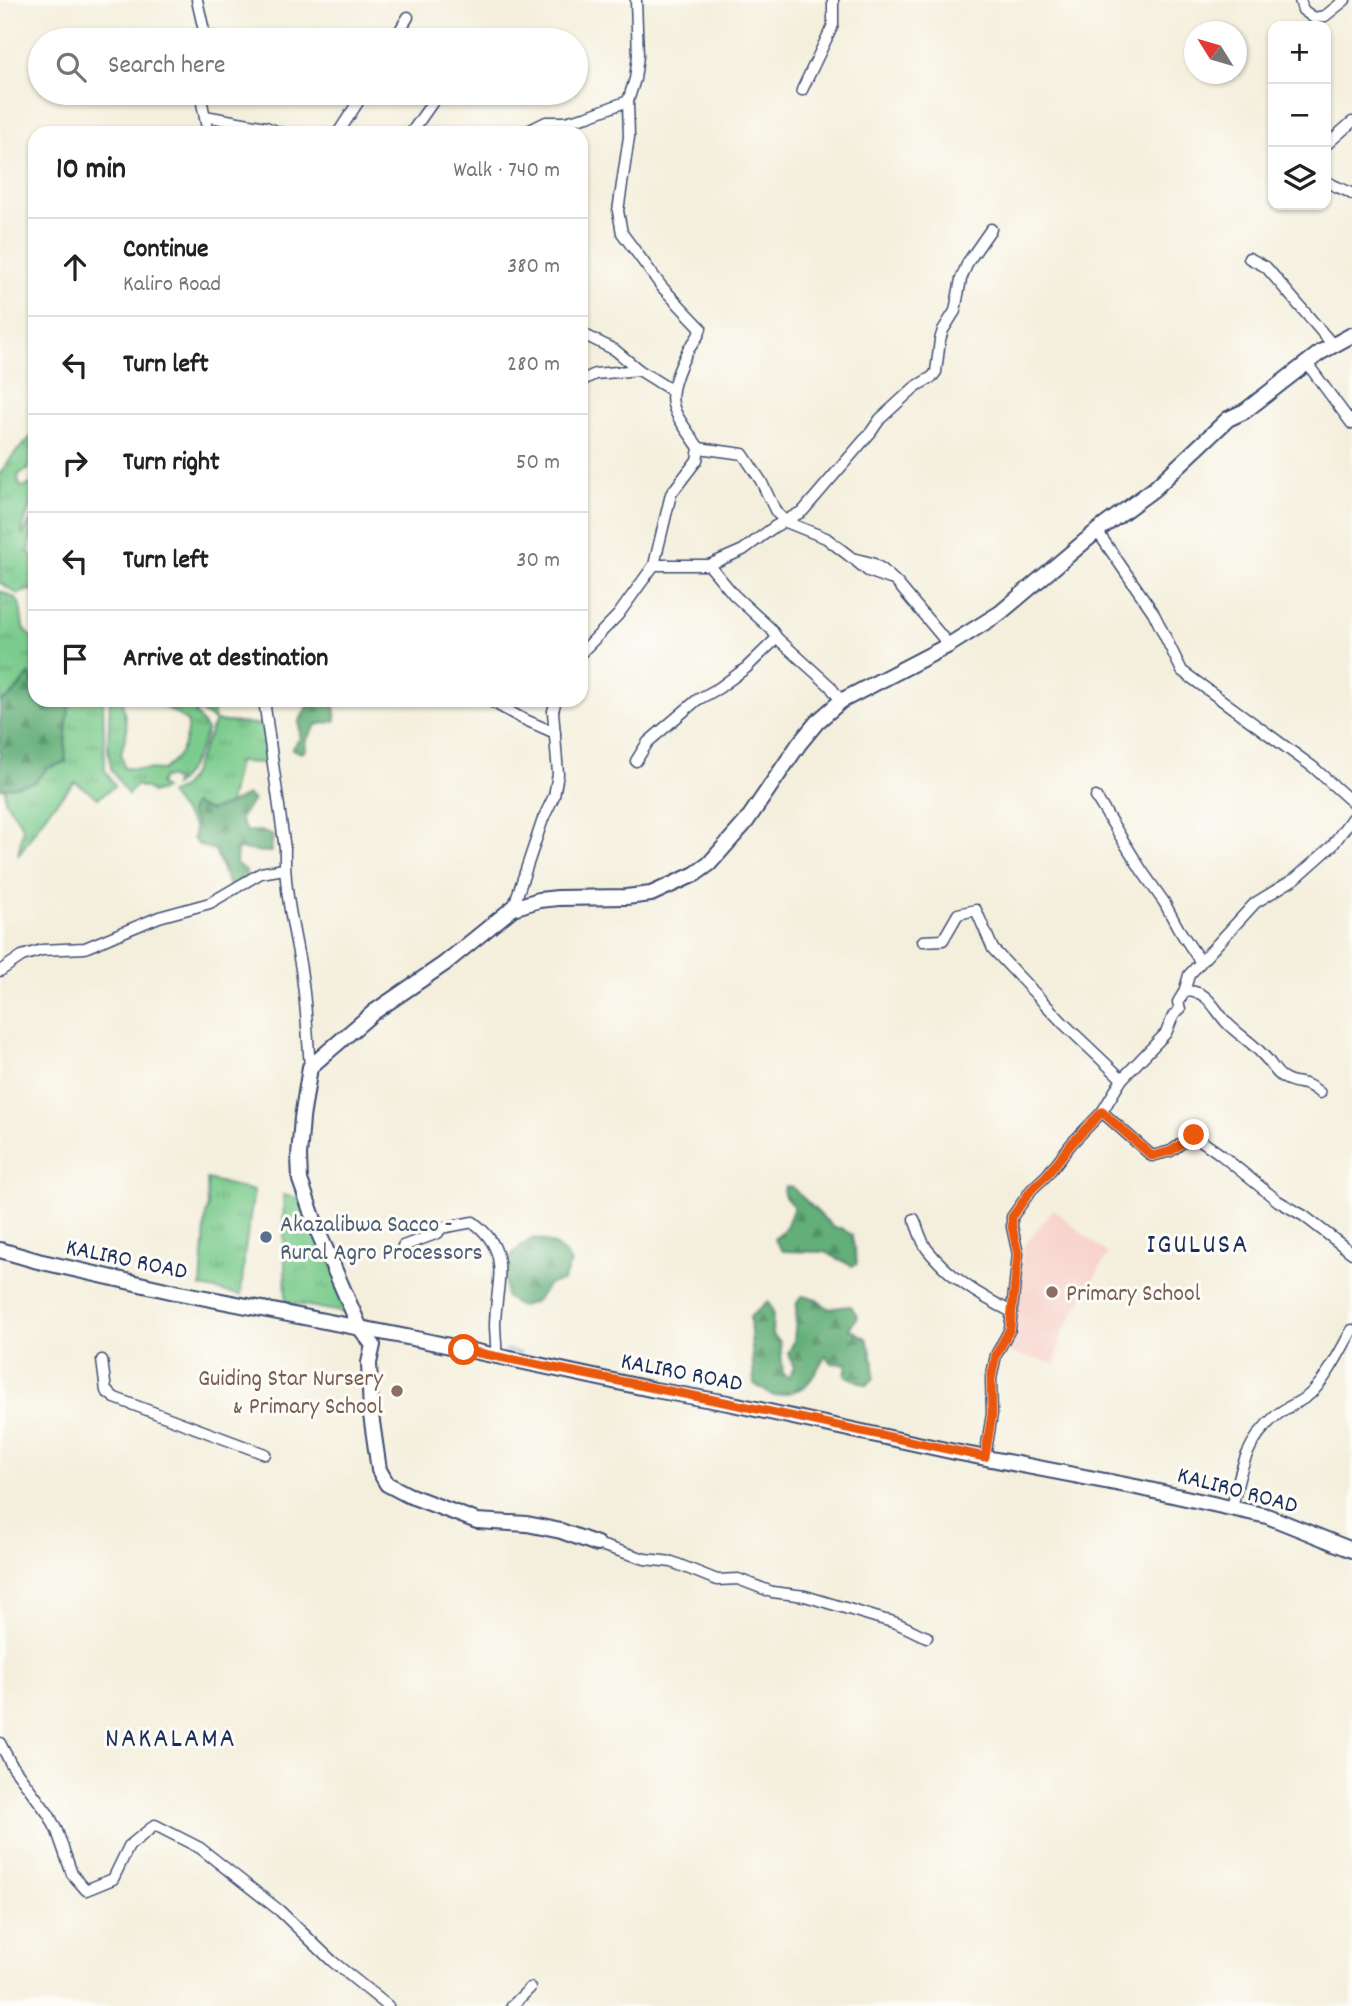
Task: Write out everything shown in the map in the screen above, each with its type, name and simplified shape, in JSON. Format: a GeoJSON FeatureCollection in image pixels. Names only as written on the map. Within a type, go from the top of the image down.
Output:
{"type":"FeatureCollection","features":[{"type":"Feature","properties":{"kind":"street"},"geometry":{"type":"LineString","coordinates":[[197,0],[203,28]]}},
{"type":"Feature","properties":{"kind":"street"},"geometry":{"type":"LineString","coordinates":[[588,646],[618,615],[654,565],[671,494],[697,460],[699,449],[677,416],[671,400],[671,390],[686,353],[701,328],[662,287],[622,233],[618,211],[629,137],[628,101],[638,56],[636,0]]}},
{"type":"Feature","properties":{"kind":"street"},"geometry":{"type":"LineString","coordinates":[[802,90],[833,25],[833,0]]}},
{"type":"Feature","properties":{"kind":"street"},"geometry":{"type":"LineString","coordinates":[[1300,0],[1303,10],[1314,18],[1325,16],[1345,0]]}},
{"type":"Feature","properties":{"kind":"street"},"geometry":{"type":"LineString","coordinates":[[401,28],[408,17]]}},
{"type":"Feature","properties":{"kind":"street"},"geometry":{"type":"LineString","coordinates":[[538,126],[546,122],[577,119],[628,101]]}},
{"type":"Feature","properties":{"kind":"street"},"geometry":{"type":"LineString","coordinates":[[203,105],[207,126]]}},
{"type":"Feature","properties":{"kind":"street"},"geometry":{"type":"LineString","coordinates":[[343,126],[356,105]]}},
{"type":"Feature","properties":{"kind":"street"},"geometry":{"type":"LineString","coordinates":[[416,126],[431,105]]}},
{"type":"Feature","properties":{"kind":"street"},"geometry":{"type":"LineString","coordinates":[[205,116],[259,126]]}},
{"type":"Feature","properties":{"kind":"street"},"geometry":{"type":"LineString","coordinates":[[1331,141],[1352,122]]}},
{"type":"Feature","properties":{"kind":"street"},"geometry":{"type":"LineString","coordinates":[[1331,185],[1341,187],[1352,194]]}},
{"type":"Feature","properties":{"kind":"street"},"geometry":{"type":"LineString","coordinates":[[654,565],[709,565],[743,550],[774,527],[803,511],[880,419],[936,372],[940,340],[955,311],[961,279],[968,262],[992,229]]}},
{"type":"Feature","properties":{"kind":"street"},"geometry":{"type":"LineString","coordinates":[[1249,257],[1266,267],[1333,345]]}},
{"type":"Feature","properties":{"kind":"street"},"geometry":{"type":"LineString","coordinates":[[310,1067],[370,1015],[444,964],[513,908],[539,900],[558,898],[651,894],[695,874],[709,864],[746,822],[799,744],[817,722],[841,701],[949,645],[1000,613],[1097,531],[1154,489],[1228,419],[1245,411],[1306,362],[1352,335]]}},
{"type":"Feature","properties":{"kind":"street"},"geometry":{"type":"LineString","coordinates":[[588,336],[615,350],[639,370],[671,390]]}},
{"type":"Feature","properties":{"kind":"street"},"geometry":{"type":"LineString","coordinates":[[1306,362],[1352,424]]}},
{"type":"Feature","properties":{"kind":"street"},"geometry":{"type":"LineString","coordinates":[[588,378],[595,374],[639,370]]}},
{"type":"Feature","properties":{"kind":"street"},"geometry":{"type":"LineString","coordinates":[[699,449],[743,454],[761,481],[776,513],[786,522],[826,538],[852,558],[872,563],[894,580],[949,645]]}},
{"type":"Feature","properties":{"kind":"street"},"geometry":{"type":"LineString","coordinates":[[1097,531],[1153,612],[1182,671],[1313,767],[1352,802]]}},
{"type":"Feature","properties":{"kind":"street"},"geometry":{"type":"LineString","coordinates":[[709,565],[734,595],[830,686],[841,701]]}},
{"type":"Feature","properties":{"kind":"street"},"geometry":{"type":"LineString","coordinates":[[636,761],[648,742],[696,700],[746,668],[777,638]]}},
{"type":"Feature","properties":{"kind":"street"},"geometry":{"type":"LineString","coordinates":[[265,707],[285,849],[284,869],[290,916],[300,960],[310,1067],[302,1118],[298,1171],[319,1234],[360,1328],[373,1345],[369,1363],[371,1415],[379,1470],[387,1484],[408,1495],[477,1521],[527,1524],[561,1531],[645,1559],[672,1562],[717,1580],[738,1579],[772,1592],[805,1595],[898,1622],[907,1630],[927,1637]]}},
{"type":"Feature","properties":{"kind":"street"},"geometry":{"type":"LineString","coordinates":[[501,707],[555,733]]}},
{"type":"Feature","properties":{"kind":"street"},"geometry":{"type":"LineString","coordinates":[[513,908],[543,819],[554,796],[558,774],[554,707]]}},
{"type":"Feature","properties":{"kind":"street"},"geometry":{"type":"LineString","coordinates":[[1096,797],[1200,961]]}},
{"type":"Feature","properties":{"kind":"street"},"geometry":{"type":"LineString","coordinates":[[985,1457],[991,1420],[991,1379],[996,1355],[1010,1329],[1012,1312],[1018,1254],[1012,1217],[1032,1189],[1102,1112],[1122,1079],[1166,1033],[1173,1016],[1180,1009],[1178,1002],[1189,975],[1200,961],[1255,903],[1296,878],[1332,846],[1352,818]]}},
{"type":"Feature","properties":{"kind":"street"},"geometry":{"type":"LineString","coordinates":[[0,971],[22,956],[42,950],[85,948],[159,917],[210,903],[261,873],[284,869]]}},
{"type":"Feature","properties":{"kind":"street"},"geometry":{"type":"LineString","coordinates":[[923,941],[943,940],[958,914],[976,910],[993,949],[1063,1023],[1122,1079]]}},
{"type":"Feature","properties":{"kind":"street"},"geometry":{"type":"LineString","coordinates":[[1184,992],[1192,990],[1206,996],[1227,1023],[1265,1056],[1279,1075],[1292,1082],[1309,1083],[1320,1094]]}},
{"type":"Feature","properties":{"kind":"street"},"geometry":{"type":"LineString","coordinates":[[1102,1112],[1152,1156],[1171,1151],[1194,1135],[1352,1253]]}},
{"type":"Feature","properties":{"kind":"street"},"geometry":{"type":"LineString","coordinates":[[914,1219],[925,1248],[954,1276],[974,1293],[1012,1312]]}},
{"type":"Feature","properties":{"kind":"street"},"geometry":{"type":"LineString","coordinates":[[403,1245],[438,1233],[441,1228],[461,1223],[473,1222],[486,1232],[499,1254],[496,1357]]}},
{"type":"Feature","properties":{"kind":"street","name":"KALIRO ROAD"},"geometry":{"type":"LineString","coordinates":[[0,1250],[175,1292],[1136,1486],[1268,1516],[1352,1550]]}},
{"type":"Feature","properties":{"kind":"street"},"geometry":{"type":"LineString","coordinates":[[1232,1509],[1247,1450],[1279,1412],[1310,1394],[1352,1330]]}},
{"type":"Feature","properties":{"kind":"street"},"geometry":{"type":"LineString","coordinates":[[102,1360],[106,1391],[115,1398],[265,1454]]}},
{"type":"Feature","properties":{"kind":"street"},"geometry":{"type":"LineString","coordinates":[[0,1743],[11,1764],[49,1815],[72,1874],[86,1890],[113,1879],[129,1846],[155,1825],[200,1848],[280,1911],[332,1961],[388,2006]]}},
{"type":"Feature","properties":{"kind":"street"},"geometry":{"type":"LineString","coordinates":[[512,2006],[530,1988]]}},
{"type":"Feature","properties":{"kind":"shaded area","name":"Primary School"},"geometry":{"type":"Polygon","coordinates":[[[1053,1209],[1108,1254],[1062,1334],[1055,1364],[1005,1352],[1013,1330],[1023,1247],[1053,1209]]]}},
{"type":"Feature","properties":{"kind":"green space"},"geometry":{"type":"Polygon","coordinates":[[[28,440],[28,470],[19,474],[18,481],[21,487],[28,485],[28,512],[22,530],[23,534],[28,525],[28,591],[18,594],[0,583],[0,473],[28,440]]]}},
{"type":"Feature","properties":{"kind":"green space"},"geometry":{"type":"Polygon","coordinates":[[[0,591],[15,598],[20,605],[23,627],[28,633],[28,677],[13,694],[0,702],[0,591]]]}},
{"type":"Feature","properties":{"kind":"green space"},"geometry":{"type":"Polygon","coordinates":[[[28,676],[28,707],[68,707],[66,762],[47,768],[35,782],[0,789],[0,702],[13,694],[28,676]]]}},
{"type":"Feature","properties":{"kind":"green space"},"geometry":{"type":"Polygon","coordinates":[[[68,707],[103,707],[105,770],[115,786],[98,798],[75,782],[48,811],[18,856],[23,827],[5,800],[5,788],[35,782],[47,768],[66,762],[68,707]]]}},
{"type":"Feature","properties":{"kind":"green space"},"geometry":{"type":"Polygon","coordinates":[[[110,707],[123,707],[127,730],[121,754],[124,768],[163,770],[182,750],[188,723],[165,707],[212,707],[215,721],[198,710],[195,713],[207,730],[194,761],[174,786],[175,781],[168,777],[162,778],[159,784],[164,789],[151,793],[149,789],[136,785],[128,795],[111,769],[108,747],[110,707]]]}},
{"type":"Feature","properties":{"kind":"green space"},"geometry":{"type":"Polygon","coordinates":[[[308,707],[334,707],[336,721],[316,725],[305,742],[306,749],[302,753],[292,749],[300,738],[299,721],[308,707]]]}},
{"type":"Feature","properties":{"kind":"green space"},"geometry":{"type":"Polygon","coordinates":[[[215,721],[265,725],[270,763],[238,762],[229,804],[209,811],[190,813],[196,824],[195,828],[169,794],[182,788],[191,776],[215,721]]]}},
{"type":"Feature","properties":{"kind":"green space"},"geometry":{"type":"Polygon","coordinates":[[[247,795],[253,800],[240,819],[246,831],[261,831],[273,835],[271,852],[237,849],[236,864],[246,871],[246,881],[240,886],[229,886],[215,850],[199,845],[193,839],[196,824],[190,813],[193,804],[210,811],[247,795]]]}},
{"type":"Feature","properties":{"kind":"green space"},"geometry":{"type":"Polygon","coordinates":[[[207,1179],[254,1191],[241,1295],[201,1287],[208,1209],[207,1179]]]}},
{"type":"Feature","properties":{"kind":"green space"},"geometry":{"type":"Polygon","coordinates":[[[786,1186],[792,1187],[834,1228],[841,1228],[852,1235],[857,1263],[852,1266],[825,1252],[783,1251],[774,1239],[786,1227],[794,1207],[785,1197],[783,1190],[786,1186]]]}},
{"type":"Feature","properties":{"kind":"green space"},"geometry":{"type":"Polygon","coordinates":[[[283,1195],[306,1200],[352,1314],[286,1302],[283,1195]]]}},
{"type":"Feature","properties":{"kind":"green space"},"geometry":{"type":"Polygon","coordinates":[[[533,1238],[555,1246],[571,1263],[563,1281],[549,1284],[535,1302],[519,1307],[506,1297],[505,1268],[510,1256],[533,1238]]]}},
{"type":"Feature","properties":{"kind":"green space"},"geometry":{"type":"Polygon","coordinates":[[[802,1296],[814,1298],[828,1308],[851,1306],[858,1317],[849,1328],[867,1339],[874,1363],[874,1378],[867,1385],[845,1376],[847,1364],[832,1363],[826,1355],[811,1380],[794,1391],[773,1396],[754,1384],[750,1317],[768,1301],[773,1312],[772,1334],[780,1342],[783,1373],[788,1378],[794,1368],[788,1353],[794,1342],[797,1302],[802,1296]]]}},
{"type":"Feature","properties":{"kind":"waterway"},"geometry":{"type":"LineString","coordinates":[[505,1350],[520,1353]]}},
{"type":"Feature","properties":{"kind":"place","name":"Akazalibwa Sacco - Rural Agro Processors"},"geometry":{"type":"Point","coordinates":[266,1237]}},
{"type":"Feature","properties":{"kind":"place","name":"Primary School"},"geometry":{"type":"Point","coordinates":[1052,1292]}},
{"type":"Feature","properties":{"kind":"place","name":"Guiding Star Nursery & Primary School"},"geometry":{"type":"Point","coordinates":[397,1391]}},
{"type":"Feature","properties":{"kind":"district","name":"IGULUSA"},"geometry":{"type":"Point","coordinates":[1198,1242]}},
{"type":"Feature","properties":{"kind":"district","name":"NAKALAMA"},"geometry":{"type":"Point","coordinates":[171,1736]}},
{"type":"Feature","properties":{"kind":"route"},"geometry":{"type":"LineString","coordinates":[[464,1350],[985,1457],[992,1414],[991,1379],[996,1355],[1010,1329],[1018,1254],[1012,1217],[1032,1189],[1102,1112],[1152,1156],[1171,1151],[1194,1135]]}}]}
